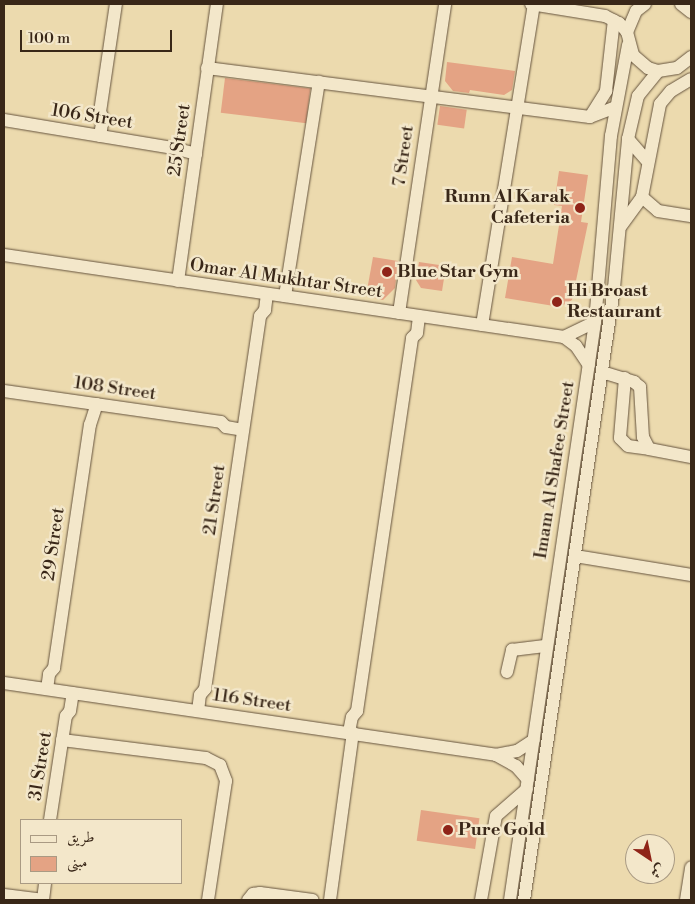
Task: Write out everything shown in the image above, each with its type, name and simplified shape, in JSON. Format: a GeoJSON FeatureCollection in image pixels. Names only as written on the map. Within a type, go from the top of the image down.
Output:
{"type":"FeatureCollection","features":[{"type":"Feature","properties":{"kind":"street"},"geometry":{"type":"LineString","coordinates":[[96,136],[95,118],[100,112],[116,4]]}},
{"type":"Feature","properties":{"kind":"street","name":"25 Street"},"geometry":{"type":"LineString","coordinates":[[178,281],[217,4]]}},
{"type":"Feature","properties":{"kind":"street","name":"7 Street"},"geometry":{"type":"LineString","coordinates":[[330,900],[354,733],[360,717],[357,711],[412,338],[409,332],[409,314],[430,96],[445,4]]}},
{"type":"Feature","properties":{"kind":"street"},"geometry":{"type":"LineString","coordinates":[[482,325],[533,4],[614,20],[627,32],[639,6]]}},
{"type":"Feature","properties":{"kind":"street"},"geometry":{"type":"LineString","coordinates":[[681,4],[691,12]]}},
{"type":"Feature","properties":{"kind":"street"},"geometry":{"type":"LineString","coordinates":[[590,117],[606,91],[614,20]]}},
{"type":"Feature","properties":{"kind":"street","name":"Imam Al Shafee Street"},"geometry":{"type":"LineString","coordinates":[[510,900],[595,322],[610,136],[628,45],[627,32]]}},
{"type":"Feature","properties":{"kind":"street"},"geometry":{"type":"LineString","coordinates":[[628,45],[639,62],[658,71],[677,68],[691,57]]}},
{"type":"Feature","properties":{"kind":"street"},"geometry":{"type":"LineString","coordinates":[[207,68],[590,117],[600,123],[610,136]]}},
{"type":"Feature","properties":{"kind":"street","name":"Imam Al Shafee Street"},"geometry":{"type":"LineString","coordinates":[[524,900],[602,372],[621,226],[628,139],[638,96],[658,71]]}},
{"type":"Feature","properties":{"kind":"street"},"geometry":{"type":"LineString","coordinates":[[621,226],[642,197],[660,104],[671,90],[691,80]]}},
{"type":"Feature","properties":{"kind":"street"},"geometry":{"type":"LineString","coordinates":[[285,296],[319,82]]}},
{"type":"Feature","properties":{"kind":"street"},"geometry":{"type":"LineString","coordinates":[[590,117],[616,107]]}},
{"type":"Feature","properties":{"kind":"street","name":"106 Street"},"geometry":{"type":"LineString","coordinates":[[4,121],[174,148],[180,144],[197,150]]}},
{"type":"Feature","properties":{"kind":"street"},"geometry":{"type":"LineString","coordinates":[[628,139],[648,162]]}},
{"type":"Feature","properties":{"kind":"street"},"geometry":{"type":"LineString","coordinates":[[642,197],[658,211],[691,216]]}},
{"type":"Feature","properties":{"kind":"street","name":"Omar Al Mukhtar Street"},"geometry":{"type":"LineString","coordinates":[[4,255],[564,337]]}},
{"type":"Feature","properties":{"kind":"street","name":"21 Street"},"geometry":{"type":"LineString","coordinates":[[202,711],[208,695],[205,689],[260,316],[257,310],[263,293]]}},
{"type":"Feature","properties":{"kind":"street"},"geometry":{"type":"LineString","coordinates":[[589,365],[576,346],[564,337],[595,322]]}},
{"type":"Feature","properties":{"kind":"street"},"geometry":{"type":"LineString","coordinates":[[602,372],[625,378],[638,384],[642,395],[643,437],[649,449]]}},
{"type":"Feature","properties":{"kind":"street"},"geometry":{"type":"LineString","coordinates":[[625,378],[620,438],[628,446],[691,457]]}},
{"type":"Feature","properties":{"kind":"street","name":"108 Street"},"geometry":{"type":"LineString","coordinates":[[4,391],[221,422],[226,427],[244,426]]}},
{"type":"Feature","properties":{"kind":"street","name":"29 Street"},"geometry":{"type":"LineString","coordinates":[[60,691],[54,668],[93,404]]}},
{"type":"Feature","properties":{"kind":"street"},"geometry":{"type":"LineString","coordinates":[[574,556],[691,575]]}},
{"type":"Feature","properties":{"kind":"street"},"geometry":{"type":"LineString","coordinates":[[507,672],[512,650],[547,646]]}},
{"type":"Feature","properties":{"kind":"street","name":"116 Street"},"geometry":{"type":"LineString","coordinates":[[4,683],[496,755],[518,751],[534,740]]}},
{"type":"Feature","properties":{"kind":"street","name":"31 Street"},"geometry":{"type":"LineString","coordinates":[[50,819],[66,716],[70,711],[60,691]]}},
{"type":"Feature","properties":{"kind":"street"},"geometry":{"type":"LineString","coordinates":[[62,740],[206,758],[220,766],[226,781],[208,900]]}},
{"type":"Feature","properties":{"kind":"street","name":"116 Street"},"geometry":{"type":"LineString","coordinates":[[496,755],[516,766],[527,784]]}},
{"type":"Feature","properties":{"kind":"street"},"geometry":{"type":"LineString","coordinates":[[481,900],[496,816],[527,784]]}},
{"type":"Feature","properties":{"kind":"street"},"geometry":{"type":"LineString","coordinates":[[686,900],[691,867]]}},
{"type":"Feature","properties":{"kind":"street"},"geometry":{"type":"LineString","coordinates":[[37,884],[40,900]]}},
{"type":"Feature","properties":{"kind":"street"},"geometry":{"type":"LineString","coordinates":[[40,900],[45,884]]}},
{"type":"Feature","properties":{"kind":"street"},"geometry":{"type":"LineString","coordinates":[[248,900],[253,894],[260,893],[313,900]]}},
{"type":"Feature","properties":{"kind":"street"},"geometry":{"type":"LineString","coordinates":[[4,895],[19,899],[40,900]]}},
{"type":"Feature","properties":{"kind":"building"},"geometry":{"type":"Polygon","coordinates":[[[447,62],[515,71],[512,90],[504,95],[470,90],[469,93],[453,91],[445,81],[447,62]]]}},
{"type":"Feature","properties":{"kind":"building"},"geometry":{"type":"Polygon","coordinates":[[[225,78],[310,88],[306,123],[221,113],[225,78]]]}},
{"type":"Feature","properties":{"kind":"building"},"geometry":{"type":"Polygon","coordinates":[[[440,106],[467,110],[464,129],[437,125],[440,106]]]}},
{"type":"Feature","properties":{"kind":"building"},"geometry":{"type":"Polygon","coordinates":[[[559,171],[588,175],[581,222],[588,223],[572,300],[560,307],[505,298],[512,257],[553,264],[562,206],[554,205],[559,171]]]}},
{"type":"Feature","properties":{"kind":"building"},"geometry":{"type":"Polygon","coordinates":[[[373,257],[398,261],[395,288],[383,300],[366,296],[373,257]]]}},
{"type":"Feature","properties":{"kind":"building"},"geometry":{"type":"Polygon","coordinates":[[[419,262],[446,266],[442,291],[421,288],[416,280],[419,262]]]}},
{"type":"Feature","properties":{"kind":"building","name":"Pure Gold"},"geometry":{"type":"Polygon","coordinates":[[[421,810],[479,818],[475,849],[417,841],[421,810]]]}},
{"type":"Feature","properties":{"kind":"place","name":"Runn Al Karak Cafeteria"},"geometry":{"type":"Point","coordinates":[580,208]}},
{"type":"Feature","properties":{"kind":"place","name":"Blue Star Gym"},"geometry":{"type":"Point","coordinates":[387,272]}},
{"type":"Feature","properties":{"kind":"place","name":"Hi Broast Restaurant"},"geometry":{"type":"Point","coordinates":[557,302]}},
{"type":"Feature","properties":{"kind":"place","name":"Pure Gold"},"geometry":{"type":"Point","coordinates":[448,830]}}]}
